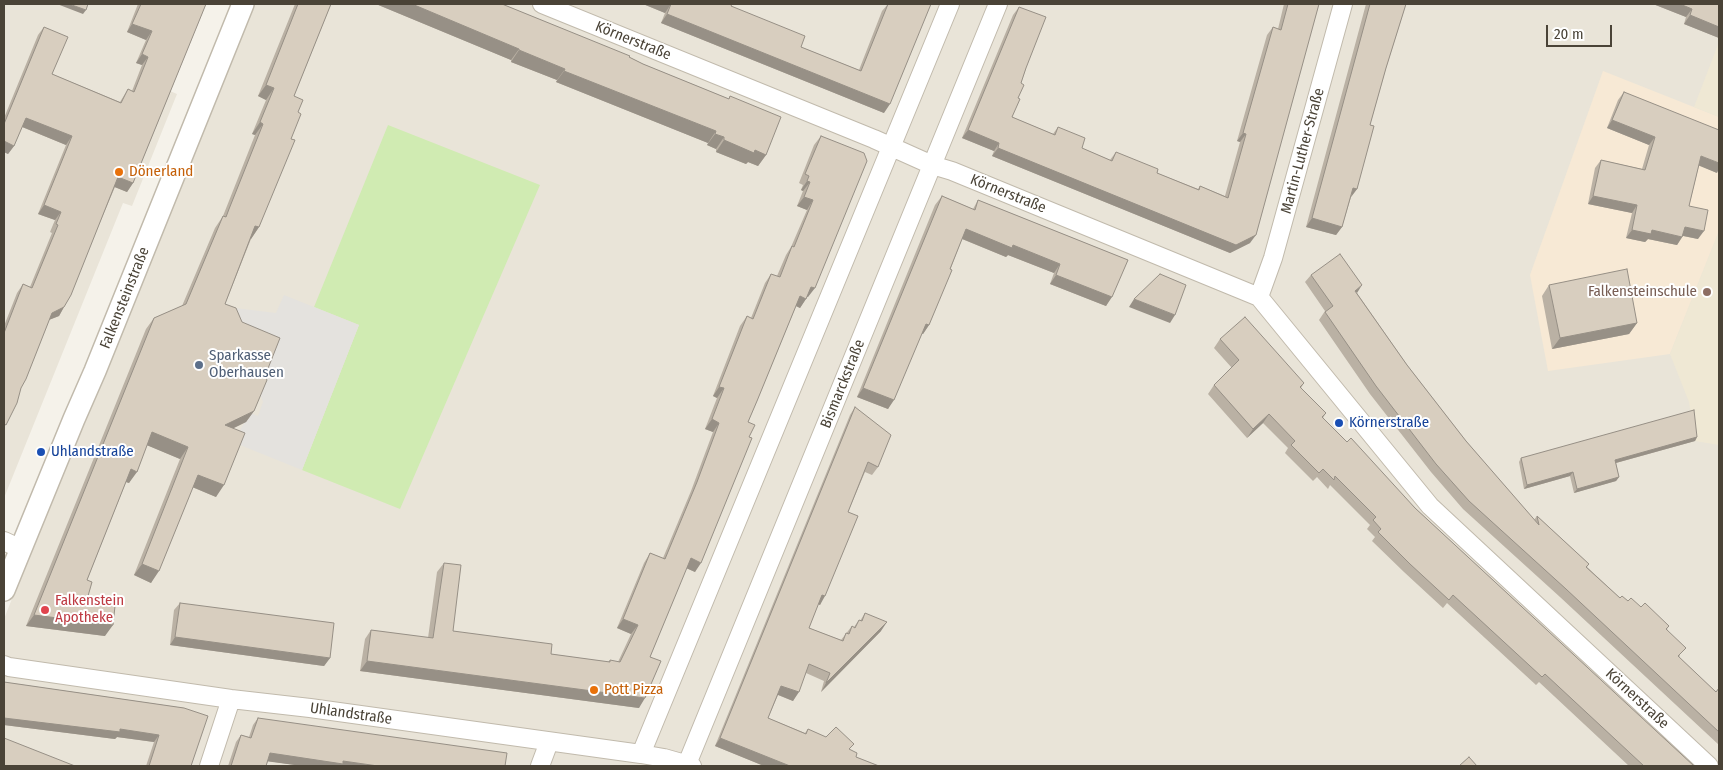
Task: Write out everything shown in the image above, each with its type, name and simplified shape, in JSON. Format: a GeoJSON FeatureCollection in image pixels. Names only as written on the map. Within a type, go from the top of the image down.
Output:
{"type":"FeatureCollection","features":[{"type":"Feature","properties":{"kind":"street","name":"Falkensteinstraße"},"geometry":{"type":"LineString","coordinates":[[4,590],[12,545],[95,371],[244,4]]}},
{"type":"Feature","properties":{"kind":"street","name":"Körnerstraße"},"geometry":{"type":"LineString","coordinates":[[542,4],[932,165],[952,171],[1259,297],[1430,506],[1709,766]]}},
{"type":"Feature","properties":{"kind":"street"},"geometry":{"type":"LineString","coordinates":[[641,754],[950,4]]}},
{"type":"Feature","properties":{"kind":"street","name":"Bismarckstraße"},"geometry":{"type":"LineString","coordinates":[[690,765],[998,4]]}},
{"type":"Feature","properties":{"kind":"street","name":"Martin-Luther-Straße"},"geometry":{"type":"LineString","coordinates":[[1259,297],[1273,258],[1343,4]]}},
{"type":"Feature","properties":{"kind":"street","name":"Uhlandstraße"},"geometry":{"type":"LineString","coordinates":[[4,665],[231,699],[310,708],[641,754],[690,765]]}},
{"type":"Feature","properties":{"kind":"street"},"geometry":{"type":"LineString","coordinates":[[209,766],[231,699]]}},
{"type":"Feature","properties":{"kind":"street"},"geometry":{"type":"LineString","coordinates":[[540,766],[549,742]]}},
{"type":"Feature","properties":{"kind":"shaded area"},"geometry":{"type":"Polygon","coordinates":[[[4,4],[205,4],[170,91],[177,94],[132,206],[123,203],[4,498],[4,4]]]}},
{"type":"Feature","properties":{"kind":"shaded area"},"geometry":{"type":"Polygon","coordinates":[[[246,4],[1719,4],[1719,766],[4,766],[4,619],[246,4]]]}},
{"type":"Feature","properties":{"kind":"shaded area"},"geometry":{"type":"Polygon","coordinates":[[[1719,42],[1719,117],[1694,107],[1719,42]]]}},
{"type":"Feature","properties":{"kind":"shaded area"},"geometry":{"type":"Polygon","coordinates":[[[1603,71],[1719,117],[1719,231],[1670,354],[1548,371],[1530,275],[1603,71]]]}},
{"type":"Feature","properties":{"kind":"shaded area","name":"Falkensteinschule"},"geometry":{"type":"Polygon","coordinates":[[[1719,231],[1719,445],[1695,441],[1689,402],[1670,354],[1719,231]]]}},
{"type":"Feature","properties":{"kind":"shaded area"},"geometry":{"type":"Polygon","coordinates":[[[284,295],[359,325],[302,470],[235,443],[250,413],[258,416],[263,402],[227,307],[276,313],[284,295]]]}},
{"type":"Feature","properties":{"kind":"green space"},"geometry":{"type":"Polygon","coordinates":[[[388,125],[540,185],[400,509],[302,470],[359,325],[314,307],[388,125]]]}},
{"type":"Feature","properties":{"kind":"building"},"geometry":{"type":"Polygon","coordinates":[[[69,4],[88,4],[86,10],[69,4]]]}},
{"type":"Feature","properties":{"kind":"building"},"geometry":{"type":"Polygon","coordinates":[[[141,4],[206,4],[133,183],[118,177],[71,295],[64,307],[52,313],[21,388],[17,403],[6,425],[4,424],[4,333],[23,284],[32,288],[58,225],[56,224],[61,212],[44,205],[72,136],[26,118],[14,146],[4,141],[4,124],[44,27],[68,37],[52,74],[121,103],[128,89],[134,92],[148,57],[142,54],[152,31],[132,24],[141,4]]]}},
{"type":"Feature","properties":{"kind":"building"},"geometry":{"type":"Polygon","coordinates":[[[298,4],[331,4],[294,96],[303,100],[298,112],[301,114],[291,139],[295,140],[259,227],[255,226],[225,304],[236,308],[242,322],[280,338],[265,376],[267,380],[254,411],[225,425],[245,433],[224,485],[198,475],[159,571],[142,564],[188,447],[152,432],[137,472],[131,469],[87,580],[92,582],[86,603],[115,606],[113,625],[34,615],[154,318],[186,304],[223,216],[226,217],[263,124],[260,122],[274,88],[266,85],[298,4]]]}},
{"type":"Feature","properties":{"kind":"building"},"geometry":{"type":"Polygon","coordinates":[[[412,4],[502,4],[729,99],[730,96],[781,117],[766,155],[755,150],[754,153],[724,140],[724,137],[715,134],[716,131],[564,71],[565,69],[412,4]]]}},
{"type":"Feature","properties":{"kind":"building"},"geometry":{"type":"Polygon","coordinates":[[[671,4],[732,4],[731,6],[805,36],[801,47],[861,71],[888,4],[931,4],[890,104],[667,14],[671,4]]]}},
{"type":"Feature","properties":{"kind":"building"},"geometry":{"type":"Polygon","coordinates":[[[1288,4],[1319,4],[1256,235],[1236,245],[998,148],[999,143],[968,130],[1019,7],[1046,17],[1026,68],[1021,83],[1024,85],[1018,98],[1020,99],[1012,117],[1055,135],[1058,127],[1085,138],[1082,148],[1112,161],[1116,152],[1158,169],[1157,173],[1199,190],[1200,186],[1228,198],[1246,134],[1243,133],[1273,27],[1281,30],[1288,4]]]}},
{"type":"Feature","properties":{"kind":"building"},"geometry":{"type":"Polygon","coordinates":[[[1370,4],[1406,4],[1370,125],[1374,126],[1357,189],[1353,188],[1342,227],[1312,218],[1370,4]]]}},
{"type":"Feature","properties":{"kind":"building"},"geometry":{"type":"Polygon","coordinates":[[[1680,4],[1719,4],[1719,27],[1690,15],[1692,9],[1680,4]]]}},
{"type":"Feature","properties":{"kind":"building"},"geometry":{"type":"Polygon","coordinates":[[[1624,92],[1719,130],[1719,163],[1701,156],[1689,206],[1708,210],[1704,231],[1685,227],[1682,237],[1652,230],[1651,234],[1632,230],[1637,205],[1593,196],[1601,160],[1645,170],[1655,137],[1612,120],[1624,92]]]}},
{"type":"Feature","properties":{"kind":"building"},"geometry":{"type":"Polygon","coordinates":[[[821,136],[864,153],[867,161],[815,288],[811,287],[806,299],[800,296],[748,422],[755,425],[749,437],[752,438],[701,563],[691,558],[650,657],[661,661],[645,698],[367,661],[371,630],[433,638],[444,563],[461,565],[453,631],[552,644],[551,654],[620,662],[638,625],[623,619],[650,553],[665,559],[697,482],[719,423],[712,419],[724,388],[719,387],[747,316],[753,319],[771,274],[780,277],[813,200],[804,197],[810,182],[807,181],[809,176],[805,174],[821,136]]]}},
{"type":"Feature","properties":{"kind":"building"},"geometry":{"type":"Polygon","coordinates":[[[942,196],[975,210],[978,200],[1128,260],[1112,297],[1056,275],[1060,264],[1013,245],[1012,248],[966,229],[950,269],[952,270],[929,325],[926,324],[894,400],[863,388],[942,196]]]}},
{"type":"Feature","properties":{"kind":"building"},"geometry":{"type":"Polygon","coordinates":[[[1340,254],[1362,285],[1355,291],[1407,365],[1466,441],[1539,525],[1537,516],[1589,564],[1586,567],[1620,598],[1622,596],[1628,601],[1631,598],[1641,607],[1645,603],[1669,626],[1666,629],[1686,648],[1678,656],[1716,692],[1719,688],[1719,732],[1469,501],[1436,464],[1376,386],[1325,312],[1333,306],[1311,275],[1340,254]]]}},
{"type":"Feature","properties":{"kind":"building"},"geometry":{"type":"Polygon","coordinates":[[[1627,269],[1637,323],[1560,338],[1549,285],[1627,269]]]}},
{"type":"Feature","properties":{"kind":"building"},"geometry":{"type":"Polygon","coordinates":[[[1160,274],[1186,285],[1175,315],[1134,299],[1160,274]]]}},
{"type":"Feature","properties":{"kind":"building"},"geometry":{"type":"Polygon","coordinates":[[[1245,317],[1304,383],[1300,387],[1326,413],[1322,417],[1347,442],[1351,438],[1415,508],[1694,766],[1644,766],[1545,674],[1542,677],[1453,595],[1449,600],[1410,564],[1378,532],[1381,529],[1373,520],[1376,517],[1335,476],[1334,480],[1323,469],[1319,473],[1291,445],[1295,441],[1269,414],[1253,429],[1214,385],[1239,360],[1220,339],[1245,317]]]}},
{"type":"Feature","properties":{"kind":"building"},"geometry":{"type":"Polygon","coordinates":[[[855,407],[891,435],[878,467],[868,462],[848,512],[858,516],[825,596],[822,595],[809,628],[843,641],[846,633],[849,634],[852,626],[855,628],[859,620],[862,621],[865,613],[887,622],[826,683],[830,673],[809,664],[799,692],[781,686],[768,718],[806,734],[808,729],[826,737],[836,727],[854,744],[849,749],[857,753],[856,757],[879,766],[790,766],[720,738],[855,407]]]}},
{"type":"Feature","properties":{"kind":"building"},"geometry":{"type":"Polygon","coordinates":[[[1694,410],[1697,437],[1615,460],[1619,477],[1577,489],[1573,472],[1527,485],[1521,458],[1694,410]]]}},
{"type":"Feature","properties":{"kind":"building"},"geometry":{"type":"Polygon","coordinates":[[[180,603],[334,623],[330,658],[175,637],[180,603]]]}},
{"type":"Feature","properties":{"kind":"building"},"geometry":{"type":"Polygon","coordinates":[[[4,682],[184,708],[208,716],[191,766],[149,766],[159,735],[120,729],[120,732],[4,718],[4,682]]]}},
{"type":"Feature","properties":{"kind":"building"},"geometry":{"type":"Polygon","coordinates":[[[258,718],[507,753],[505,766],[378,766],[343,761],[343,764],[270,753],[266,766],[231,766],[241,735],[251,738],[258,718]]]}},
{"type":"Feature","properties":{"kind":"building"},"geometry":{"type":"Polygon","coordinates":[[[4,738],[75,766],[4,766],[4,738]]]}},
{"type":"Feature","properties":{"kind":"building"},"geometry":{"type":"Polygon","coordinates":[[[1469,757],[1477,766],[1459,766],[1469,757]]]}},
{"type":"Feature","properties":{"kind":"place","name":"Dönerland"},"geometry":{"type":"Point","coordinates":[119,172]}},
{"type":"Feature","properties":{"kind":"place","name":"Falkensteinschule"},"geometry":{"type":"Point","coordinates":[1707,292]}},
{"type":"Feature","properties":{"kind":"place","name":"Sparkasse Oberhausen"},"geometry":{"type":"Point","coordinates":[199,365]}},
{"type":"Feature","properties":{"kind":"place","name":"Körnerstraße"},"geometry":{"type":"Point","coordinates":[1339,423]}},
{"type":"Feature","properties":{"kind":"place","name":"Uhlandstraße"},"geometry":{"type":"Point","coordinates":[41,452]}},
{"type":"Feature","properties":{"kind":"place","name":"Falkenstein Apotheke"},"geometry":{"type":"Point","coordinates":[45,610]}},
{"type":"Feature","properties":{"kind":"place","name":"Pott Pizza"},"geometry":{"type":"Point","coordinates":[594,690]}}]}
